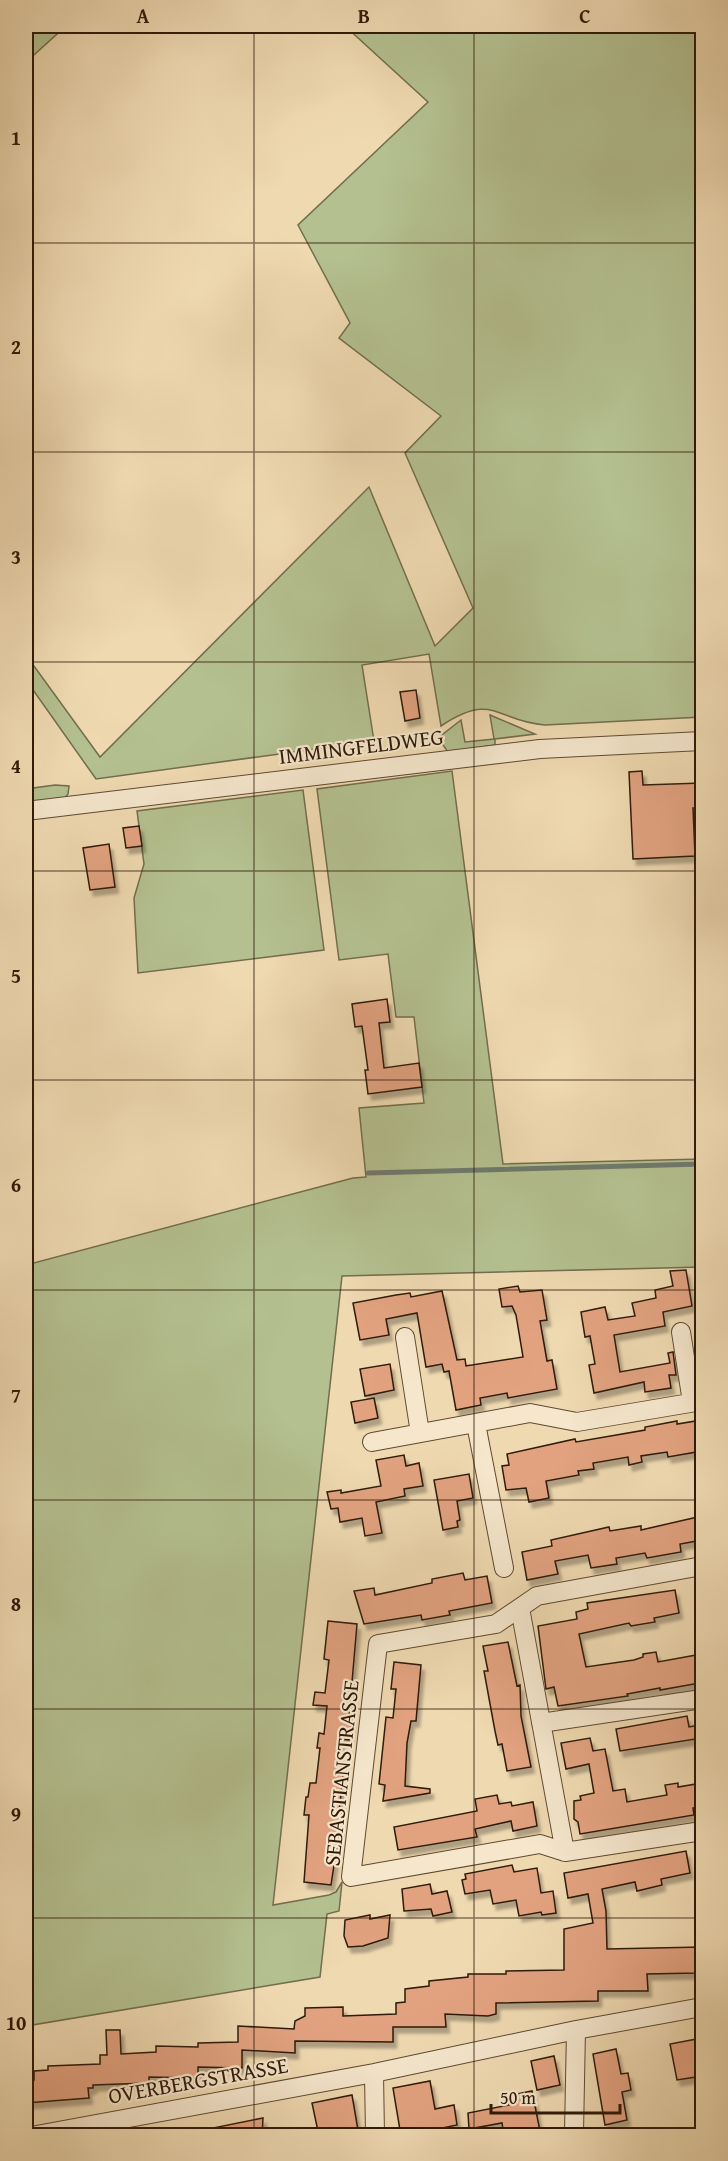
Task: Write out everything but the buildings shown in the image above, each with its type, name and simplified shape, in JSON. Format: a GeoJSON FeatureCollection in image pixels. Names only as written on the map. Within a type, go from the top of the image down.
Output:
{"type":"FeatureCollection","features":[{"type":"Feature","properties":{"kind":"street","name":"IMMINGFELDWEG"},"geometry":{"type":"LineString","coordinates":[[26,811],[540,749],[702,741]]}},
{"type":"Feature","properties":{"kind":"street"},"geometry":{"type":"LineString","coordinates":[[372,1442],[531,1413],[577,1422],[697,1401],[681,1332]]}},
{"type":"Feature","properties":{"kind":"street"},"geometry":{"type":"LineString","coordinates":[[405,1337],[420,1433]]}},
{"type":"Feature","properties":{"kind":"street"},"geometry":{"type":"LineString","coordinates":[[476,1424],[504,1568]]}},
{"type":"Feature","properties":{"kind":"street","name":"SEBASTIANSTRASSE"},"geometry":{"type":"LineString","coordinates":[[702,1566],[537,1596],[496,1624],[378,1644],[351,1877],[540,1844],[565,1852],[702,1831]]}},
{"type":"Feature","properties":{"kind":"street"},"geometry":{"type":"LineString","coordinates":[[520,1608],[565,1852]]}},
{"type":"Feature","properties":{"kind":"street"},"geometry":{"type":"LineString","coordinates":[[541,1723],[702,1699]]}},
{"type":"Feature","properties":{"kind":"street","name":"OVERBERGSTRASSE"},"geometry":{"type":"LineString","coordinates":[[31,2136],[374,2073],[576,2030],[702,2007]]}},
{"type":"Feature","properties":{"kind":"street"},"geometry":{"type":"LineString","coordinates":[[574,2133],[576,2030]]}},
{"type":"Feature","properties":{"kind":"street"},"geometry":{"type":"LineString","coordinates":[[374,2073],[375,2136]]}},
{"type":"Feature","properties":{"kind":"green space"},"geometry":{"type":"Polygon","coordinates":[[[26,26],[66,26],[26,62],[26,26]]]}},
{"type":"Feature","properties":{"kind":"green space"},"geometry":{"type":"Polygon","coordinates":[[[345,26],[702,26],[702,717],[545,725],[515,719],[484,709],[459,716],[441,726],[429,654],[362,665],[374,741],[96,779],[26,680],[26,655],[100,757],[369,487],[435,646],[473,608],[405,453],[441,416],[339,338],[350,323],[298,225],[428,102],[345,26]]]}},
{"type":"Feature","properties":{"kind":"green space"},"geometry":{"type":"Polygon","coordinates":[[[490,715],[535,734],[495,739],[495,745],[448,752],[438,738],[461,720],[465,742],[494,739],[490,715]]]}},
{"type":"Feature","properties":{"kind":"green space"},"geometry":{"type":"Polygon","coordinates":[[[452,771],[503,1164],[702,1159],[702,1267],[342,1276],[273,1905],[329,1895],[336,1892],[342,1882],[339,1911],[327,1914],[320,1977],[26,2026],[26,1265],[353,1178],[366,1177],[359,1108],[424,1103],[414,1017],[396,1017],[388,954],[339,960],[317,789],[452,771]]]}},
{"type":"Feature","properties":{"kind":"green space"},"geometry":{"type":"Polygon","coordinates":[[[55,785],[69,786],[68,794],[63,800],[26,804],[26,789],[55,785]]]}},
{"type":"Feature","properties":{"kind":"green space"},"geometry":{"type":"Polygon","coordinates":[[[303,790],[324,950],[138,973],[134,898],[144,864],[137,811],[303,790]]]}},
{"type":"Feature","properties":{"kind":"waterway"},"geometry":{"type":"LineString","coordinates":[[368,1173],[702,1164]]}}]}
